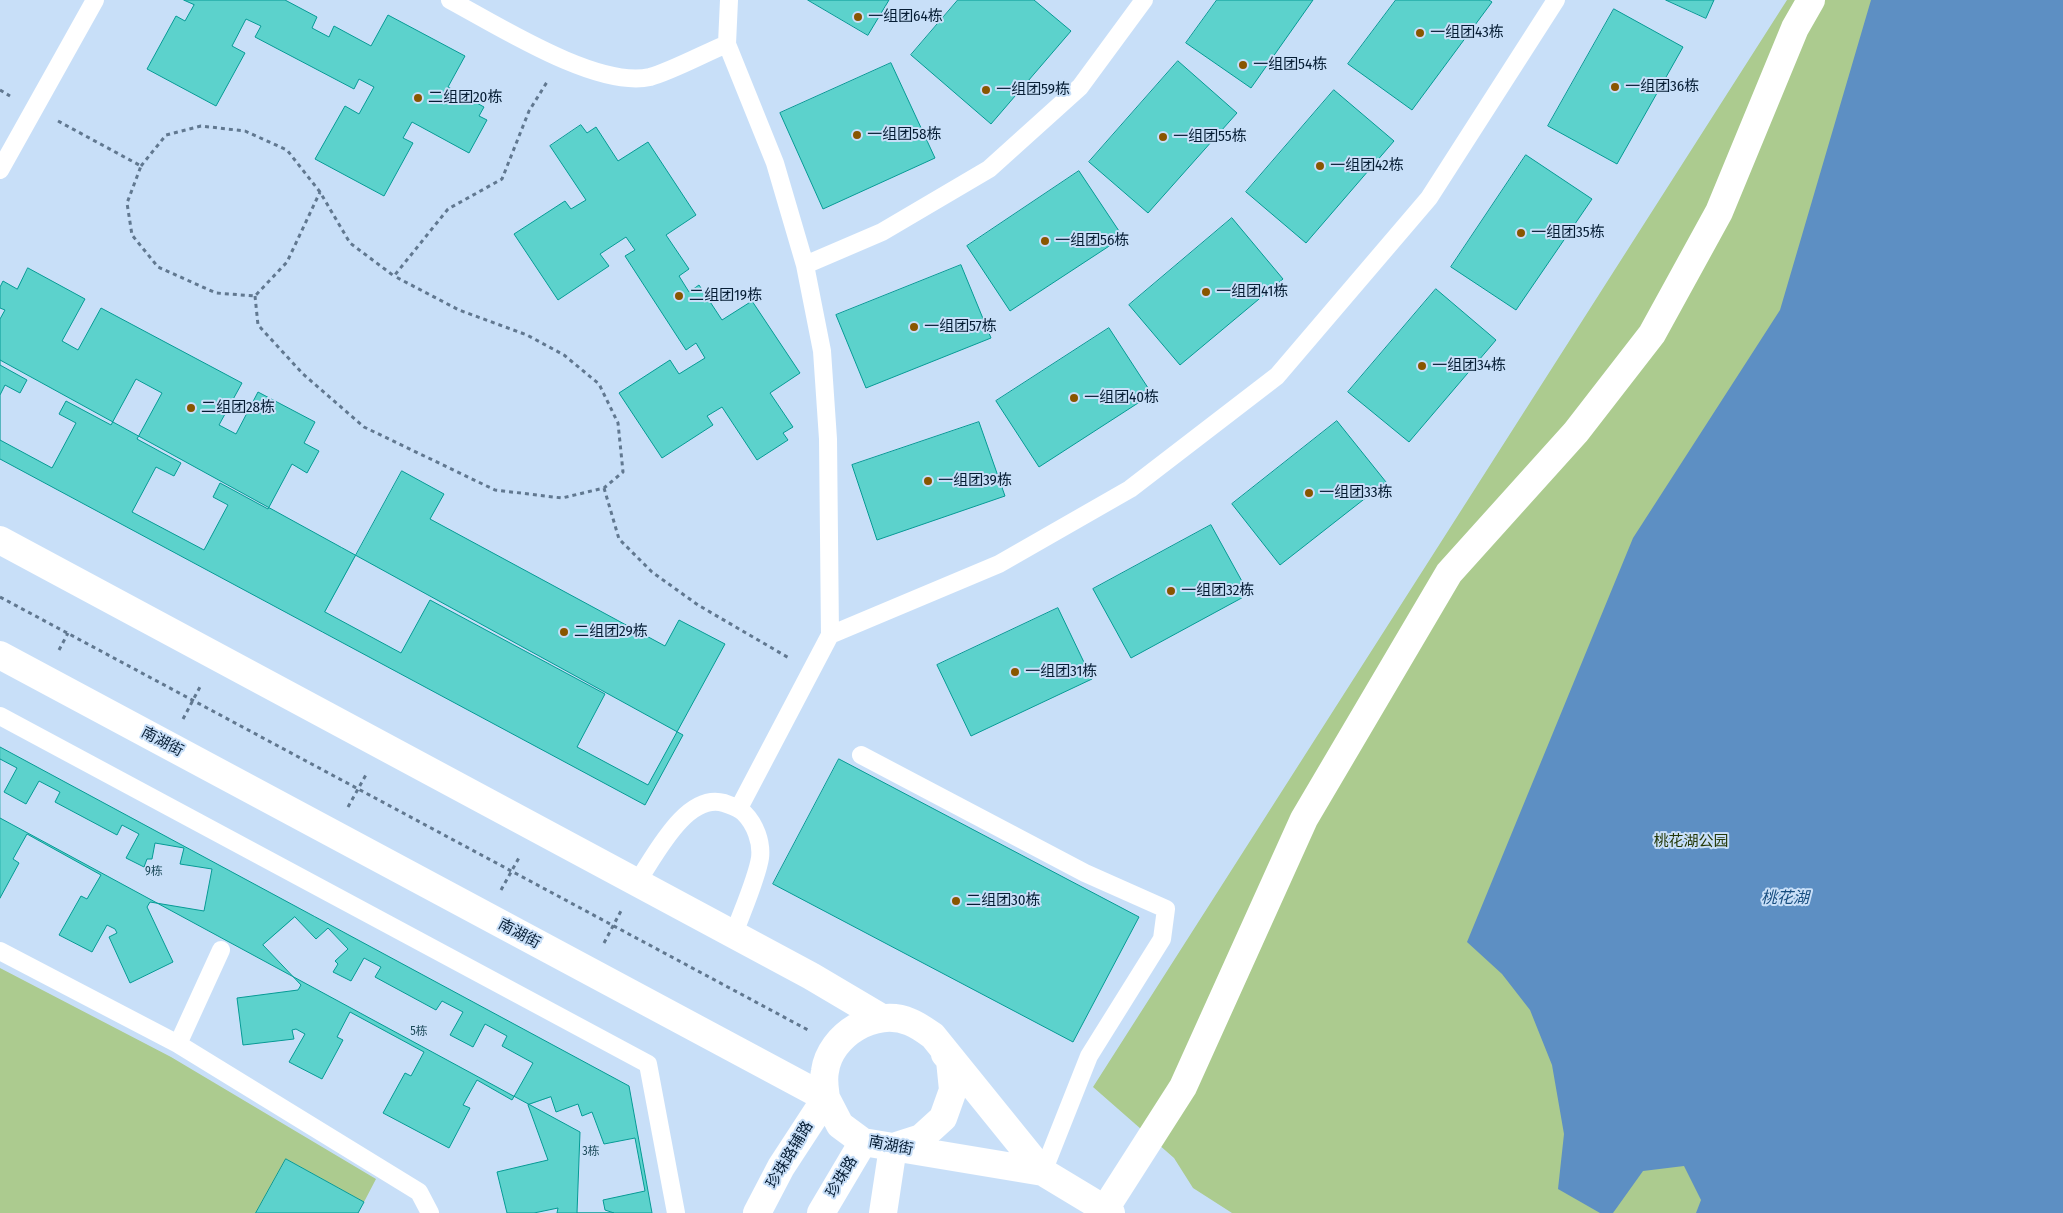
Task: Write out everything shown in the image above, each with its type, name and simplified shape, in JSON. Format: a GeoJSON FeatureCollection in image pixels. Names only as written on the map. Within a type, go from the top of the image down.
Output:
{"type":"FeatureCollection","features":[{"type":"Feature","properties":{"kind":"street"},"geometry":{"type":"LineString","coordinates":[[1108,1211],[1183,1086],[1304,820],[1449,574],[1576,432],[1652,334],[1719,212],[1795,28],[1811,0]]}},
{"type":"Feature","properties":{"kind":"street"},"geometry":{"type":"LineString","coordinates":[[0,540],[734,934],[882,1018]]}},
{"type":"Feature","properties":{"kind":"street","name":"南湖街"},"geometry":{"type":"LineString","coordinates":[[0,655],[826,1098],[840,1125],[864,1142],[1043,1172]]}},
{"type":"Feature","properties":{"kind":"street"},"geometry":{"type":"LineString","coordinates":[[826,1098],[825,1071],[835,1046],[856,1027],[882,1018]]}},
{"type":"Feature","properties":{"kind":"street","name":"南湖街"},"geometry":{"type":"LineString","coordinates":[[882,1018],[909,1021],[933,1036],[1043,1172],[1108,1211]]}},
{"type":"Feature","properties":{"kind":"street"},"geometry":{"type":"LineString","coordinates":[[883,1213],[893,1147],[921,1138],[943,1118],[953,1090],[950,1060],[933,1036]]}},
{"type":"Feature","properties":{"kind":"street","name":"珍珠路辅路"},"geometry":{"type":"LineString","coordinates":[[757,1213],[781,1167],[826,1098]]}},
{"type":"Feature","properties":{"kind":"street","name":"珍珠路"},"geometry":{"type":"LineString","coordinates":[[821,1213],[864,1142]]}},
{"type":"Feature","properties":{"kind":"lane"},"geometry":{"type":"LineString","coordinates":[[0,170],[95,0]]}},
{"type":"Feature","properties":{"kind":"lane"},"geometry":{"type":"LineString","coordinates":[[450,0],[562,59],[615,77],[649,77],[728,44]]}},
{"type":"Feature","properties":{"kind":"lane"},"geometry":{"type":"LineString","coordinates":[[729,0],[728,44],[775,163],[805,266],[822,351],[828,439],[830,635],[739,808]]}},
{"type":"Feature","properties":{"kind":"lane"},"geometry":{"type":"LineString","coordinates":[[805,266],[882,232],[989,170],[1080,87],[1144,0]]}},
{"type":"Feature","properties":{"kind":"lane"},"geometry":{"type":"LineString","coordinates":[[830,635],[999,564],[1122,494],[1277,376],[1429,198],[1556,0]]}},
{"type":"Feature","properties":{"kind":"lane"},"geometry":{"type":"LineString","coordinates":[[0,716],[648,1064],[676,1213]]}},
{"type":"Feature","properties":{"kind":"lane"},"geometry":{"type":"LineString","coordinates":[[861,755],[1085,874],[1166,909],[1162,939],[1089,1056],[1043,1172]]}},
{"type":"Feature","properties":{"kind":"lane"},"geometry":{"type":"LineString","coordinates":[[637,882],[681,817],[697,805],[718,801],[739,808],[750,820],[758,837],[760,858],[734,934]]}},
{"type":"Feature","properties":{"kind":"lane"},"geometry":{"type":"LineString","coordinates":[[178,1044],[221,950]]}},
{"type":"Feature","properties":{"kind":"lane"},"geometry":{"type":"LineString","coordinates":[[0,951],[178,1044],[419,1192],[430,1213]]}},
{"type":"Feature","properties":{"kind":"path"},"geometry":{"type":"LineString","coordinates":[[394,276],[448,209],[502,178],[529,111],[562,59]]}},
{"type":"Feature","properties":{"kind":"path"},"geometry":{"type":"LineString","coordinates":[[0,90],[141,166]]}},
{"type":"Feature","properties":{"kind":"path"},"geometry":{"type":"LineString","coordinates":[[255,296],[216,293],[158,267],[132,235],[127,203],[141,166],[166,135],[201,126],[245,131],[287,150],[320,192],[350,243],[394,276],[459,310],[527,335],[564,355],[600,384],[618,423],[623,472],[604,488],[562,498],[495,490],[364,427],[303,374],[258,325],[255,296],[287,262],[320,192]]}},
{"type":"Feature","properties":{"kind":"path"},"geometry":{"type":"LineString","coordinates":[[604,488],[619,539],[652,572],[698,605],[811,671]]}},
{"type":"Feature","properties":{"kind":"path"},"geometry":{"type":"LineString","coordinates":[[0,597],[835,1046]]}},
{"type":"Feature","properties":{"kind":"path"},"geometry":{"type":"LineString","coordinates":[[168,746],[216,656]]}},
{"type":"Feature","properties":{"kind":"path"},"geometry":{"type":"LineString","coordinates":[[334,834],[382,745]]}},
{"type":"Feature","properties":{"kind":"path"},"geometry":{"type":"LineString","coordinates":[[487,917],[535,827]]}},
{"type":"Feature","properties":{"kind":"path"},"geometry":{"type":"LineString","coordinates":[[588,971],[637,882]]}},
{"type":"Feature","properties":{"kind":"green space","name":"桃花湖"},"geometry":{"type":"Polygon","coordinates":[[[1787,0],[2063,0],[2063,1213],[1232,1213],[1193,1188],[1174,1158],[1093,1087],[1787,0]]]}},
{"type":"Feature","properties":{"kind":"green space"},"geometry":{"type":"Polygon","coordinates":[[[0,968],[171,1057],[376,1179],[364,1202],[286,1159],[256,1213],[0,1213],[0,968]]]}},
{"type":"Feature","properties":{"kind":"water","name":"桃花湖"},"geometry":{"type":"Polygon","coordinates":[[[1871,0],[2063,0],[2063,1213],[1696,1213],[1701,1200],[1684,1166],[1643,1171],[1613,1213],[1600,1213],[1558,1189],[1564,1134],[1552,1065],[1530,1010],[1502,974],[1467,942],[1633,538],[1780,310],[1871,0]]]}},
{"type":"Feature","properties":{"kind":"building","name":"二组团20栋"},"geometry":{"type":"Polygon","coordinates":[[[184,0],[285,0],[317,17],[312,28],[329,37],[334,26],[371,46],[388,15],[465,56],[448,87],[484,107],[479,116],[487,120],[469,153],[412,122],[403,138],[413,143],[384,196],[315,159],[345,106],[359,114],[374,87],[359,79],[354,89],[255,37],[261,26],[246,19],[232,46],[245,53],[216,106],[147,69],[176,16],[185,21],[194,5],[184,0]]]}},
{"type":"Feature","properties":{"kind":"building","name":"一组团64栋"},"geometry":{"type":"Polygon","coordinates":[[[808,0],[889,0],[868,35],[808,0]]]}},
{"type":"Feature","properties":{"kind":"building","name":"一组团59栋"},"geometry":{"type":"Polygon","coordinates":[[[958,0],[1034,0],[1071,31],[991,124],[911,55],[958,0]]]}},
{"type":"Feature","properties":{"kind":"building","name":"一组团54栋"},"geometry":{"type":"Polygon","coordinates":[[[1217,0],[1313,0],[1251,88],[1186,43],[1217,0]]]}},
{"type":"Feature","properties":{"kind":"building","name":"一组团43栋"},"geometry":{"type":"Polygon","coordinates":[[[1396,0],[1489,0],[1492,2],[1412,110],[1348,64],[1396,0]]]}},
{"type":"Feature","properties":{"kind":"building"},"geometry":{"type":"Polygon","coordinates":[[[1666,0],[1714,0],[1706,18],[1666,0]]]}},
{"type":"Feature","properties":{"kind":"building","name":"一组团36栋"},"geometry":{"type":"Polygon","coordinates":[[[1614,9],[1683,47],[1617,164],[1548,126],[1614,9]]]}},
{"type":"Feature","properties":{"kind":"building","name":"一组团55栋"},"geometry":{"type":"Polygon","coordinates":[[[1178,61],[1237,113],[1148,213],[1089,162],[1178,61]]]}},
{"type":"Feature","properties":{"kind":"building","name":"一组团58栋"},"geometry":{"type":"Polygon","coordinates":[[[891,63],[935,158],[823,209],[780,113],[891,63]]]}},
{"type":"Feature","properties":{"kind":"building","name":"一组团42栋"},"geometry":{"type":"Polygon","coordinates":[[[1334,90],[1394,141],[1306,243],[1246,192],[1334,90]]]}},
{"type":"Feature","properties":{"kind":"building","name":"二组团19栋"},"geometry":{"type":"Polygon","coordinates":[[[581,125],[587,133],[596,127],[618,161],[648,142],[696,215],[666,235],[689,269],[679,276],[689,292],[699,285],[722,320],[752,301],[800,373],[770,393],[793,427],[783,433],[788,440],[757,460],[722,407],[707,416],[713,425],[662,458],[619,393],[670,360],[679,374],[705,358],[696,343],[686,350],[625,256],[635,250],[626,237],[600,254],[609,266],[558,300],[514,234],[565,201],[571,209],[586,200],[550,146],[581,125]]]}},
{"type":"Feature","properties":{"kind":"building","name":"一组团35栋"},"geometry":{"type":"Polygon","coordinates":[[[1526,155],[1592,199],[1516,310],[1451,267],[1526,155]]]}},
{"type":"Feature","properties":{"kind":"building","name":"一组团56栋"},"geometry":{"type":"Polygon","coordinates":[[[1079,171],[1123,237],[1010,311],[967,246],[1079,171]]]}},
{"type":"Feature","properties":{"kind":"building","name":"一组团41栋"},"geometry":{"type":"Polygon","coordinates":[[[1232,218],[1283,279],[1180,365],[1129,305],[1232,218]]]}},
{"type":"Feature","properties":{"kind":"building","name":"一组团57栋"},"geometry":{"type":"Polygon","coordinates":[[[961,265],[991,338],[866,388],[836,315],[961,265]]]}},
{"type":"Feature","properties":{"kind":"building","name":"二组团28栋"},"geometry":{"type":"Polygon","coordinates":[[[28,268],[85,299],[62,341],[78,350],[101,308],[242,383],[219,425],[236,434],[258,392],[315,422],[304,443],[319,451],[307,473],[292,464],[268,509],[220,483],[213,497],[228,505],[204,550],[132,512],[156,467],[174,476],[181,463],[137,439],[162,393],[136,379],[111,425],[66,401],[59,414],[76,423],[52,468],[0,440],[0,395],[5,385],[20,393],[27,380],[0,365],[0,319],[5,310],[0,308],[0,287],[3,281],[17,289],[28,268]]]}},
{"type":"Feature","properties":{"kind":"building","name":"一组团34栋"},"geometry":{"type":"Polygon","coordinates":[[[1436,289],[1496,340],[1409,442],[1348,392],[1436,289]]]}},
{"type":"Feature","properties":{"kind":"building","name":"一组团40栋"},"geometry":{"type":"Polygon","coordinates":[[[1109,328],[1152,394],[1039,467],[996,401],[1109,328]]]}},
{"type":"Feature","properties":{"kind":"building"},"geometry":{"type":"Polygon","coordinates":[[[0,360],[683,735],[645,805],[0,459],[0,360]]]}},
{"type":"Feature","properties":{"kind":"building","name":"一组团33栋"},"geometry":{"type":"Polygon","coordinates":[[[1337,421],[1386,482],[1280,565],[1232,504],[1337,421]]]}},
{"type":"Feature","properties":{"kind":"building","name":"一组团39栋"},"geometry":{"type":"Polygon","coordinates":[[[979,422],[1005,496],[877,540],[852,465],[979,422]]]}},
{"type":"Feature","properties":{"kind":"building","name":"二组团29栋"},"geometry":{"type":"Polygon","coordinates":[[[402,471],[444,494],[430,519],[665,646],[679,620],[725,644],[648,785],[577,747],[605,694],[430,600],[401,653],[325,612],[402,471]]]}},
{"type":"Feature","properties":{"kind":"building","name":"一组团32栋"},"geometry":{"type":"Polygon","coordinates":[[[1211,525],[1249,594],[1131,658],[1093,589],[1211,525]]]}},
{"type":"Feature","properties":{"kind":"building","name":"一组团31栋"},"geometry":{"type":"Polygon","coordinates":[[[1058,608],[1092,679],[971,736],[937,665],[1058,608]]]}},
{"type":"Feature","properties":{"kind":"building"},"geometry":{"type":"Polygon","coordinates":[[[0,747],[629,1086],[652,1213],[577,1213],[580,1132],[0,818],[0,747]]]}},
{"type":"Feature","properties":{"kind":"building"},"geometry":{"type":"Polygon","coordinates":[[[0,759],[17,768],[4,792],[26,804],[39,781],[60,792],[55,802],[117,835],[122,825],[139,834],[126,858],[144,867],[147,859],[152,859],[155,843],[184,848],[180,864],[212,869],[204,911],[150,902],[147,907],[173,962],[130,983],[109,937],[117,933],[115,929],[107,925],[92,952],[59,935],[81,896],[87,899],[101,875],[27,834],[13,859],[19,863],[0,898],[0,759]]]}},
{"type":"Feature","properties":{"kind":"building","name":"二组团30栋"},"geometry":{"type":"Polygon","coordinates":[[[839,759],[1139,917],[1073,1042],[773,884],[839,759]]]}},
{"type":"Feature","properties":{"kind":"building"},"geometry":{"type":"Polygon","coordinates":[[[295,917],[316,939],[328,928],[348,949],[335,961],[338,964],[333,972],[351,981],[364,958],[381,967],[375,977],[436,1010],[442,1001],[463,1012],[450,1035],[473,1047],[485,1024],[507,1036],[502,1046],[533,1063],[512,1100],[477,1080],[463,1105],[470,1108],[449,1148],[383,1113],[405,1073],[411,1076],[424,1052],[350,1012],[337,1037],[343,1040],[322,1079],[289,1062],[305,1034],[296,1029],[292,1030],[294,1039],[243,1045],[237,998],[298,990],[301,985],[263,945],[295,917]]]}},
{"type":"Feature","properties":{"kind":"building"},"geometry":{"type":"Polygon","coordinates":[[[551,1097],[556,1112],[578,1104],[582,1116],[592,1112],[604,1144],[635,1138],[645,1191],[603,1200],[605,1210],[614,1213],[557,1213],[558,1208],[534,1213],[507,1213],[497,1172],[548,1160],[528,1105],[551,1097]]]}},
{"type":"Feature","properties":{"kind":"building"},"geometry":{"type":"Polygon","coordinates":[[[286,1159],[364,1202],[358,1213],[256,1213],[286,1159]]]}},
{"type":"Feature","properties":{"kind":"place","name":"一组团64栋"},"geometry":{"type":"Point","coordinates":[858,17]}},
{"type":"Feature","properties":{"kind":"place","name":"一组团43栋"},"geometry":{"type":"Point","coordinates":[1420,33]}},
{"type":"Feature","properties":{"kind":"place","name":"一组团54栋"},"geometry":{"type":"Point","coordinates":[1243,65]}},
{"type":"Feature","properties":{"kind":"place","name":"一组团36栋"},"geometry":{"type":"Point","coordinates":[1615,87]}},
{"type":"Feature","properties":{"kind":"place","name":"一组团59栋"},"geometry":{"type":"Point","coordinates":[986,90]}},
{"type":"Feature","properties":{"kind":"place","name":"二组团20栋"},"geometry":{"type":"Point","coordinates":[418,98]}},
{"type":"Feature","properties":{"kind":"place","name":"一组团58栋"},"geometry":{"type":"Point","coordinates":[857,135]}},
{"type":"Feature","properties":{"kind":"place","name":"一组团55栋"},"geometry":{"type":"Point","coordinates":[1163,137]}},
{"type":"Feature","properties":{"kind":"place","name":"一组团42栋"},"geometry":{"type":"Point","coordinates":[1320,166]}},
{"type":"Feature","properties":{"kind":"place","name":"一组团35栋"},"geometry":{"type":"Point","coordinates":[1521,233]}},
{"type":"Feature","properties":{"kind":"place","name":"一组团56栋"},"geometry":{"type":"Point","coordinates":[1045,241]}},
{"type":"Feature","properties":{"kind":"place","name":"一组团41栋"},"geometry":{"type":"Point","coordinates":[1206,292]}},
{"type":"Feature","properties":{"kind":"place","name":"二组团19栋"},"geometry":{"type":"Point","coordinates":[679,296]}},
{"type":"Feature","properties":{"kind":"place","name":"一组团57栋"},"geometry":{"type":"Point","coordinates":[914,327]}},
{"type":"Feature","properties":{"kind":"place","name":"一组团34栋"},"geometry":{"type":"Point","coordinates":[1422,366]}},
{"type":"Feature","properties":{"kind":"place","name":"一组团40栋"},"geometry":{"type":"Point","coordinates":[1074,398]}},
{"type":"Feature","properties":{"kind":"place","name":"二组团28栋"},"geometry":{"type":"Point","coordinates":[191,408]}},
{"type":"Feature","properties":{"kind":"place","name":"一组团39栋"},"geometry":{"type":"Point","coordinates":[928,481]}},
{"type":"Feature","properties":{"kind":"place","name":"一组团33栋"},"geometry":{"type":"Point","coordinates":[1309,493]}},
{"type":"Feature","properties":{"kind":"place","name":"一组团32栋"},"geometry":{"type":"Point","coordinates":[1171,591]}},
{"type":"Feature","properties":{"kind":"place","name":"二组团29栋"},"geometry":{"type":"Point","coordinates":[564,632]}},
{"type":"Feature","properties":{"kind":"place","name":"一组团31栋"},"geometry":{"type":"Point","coordinates":[1015,672]}},
{"type":"Feature","properties":{"kind":"place","name":"二组团30栋"},"geometry":{"type":"Point","coordinates":[956,901]}},
{"type":"Feature","properties":{"kind":"park label","name":"桃花湖公园"},"geometry":{"type":"Point","coordinates":[1691,842]}}]}
